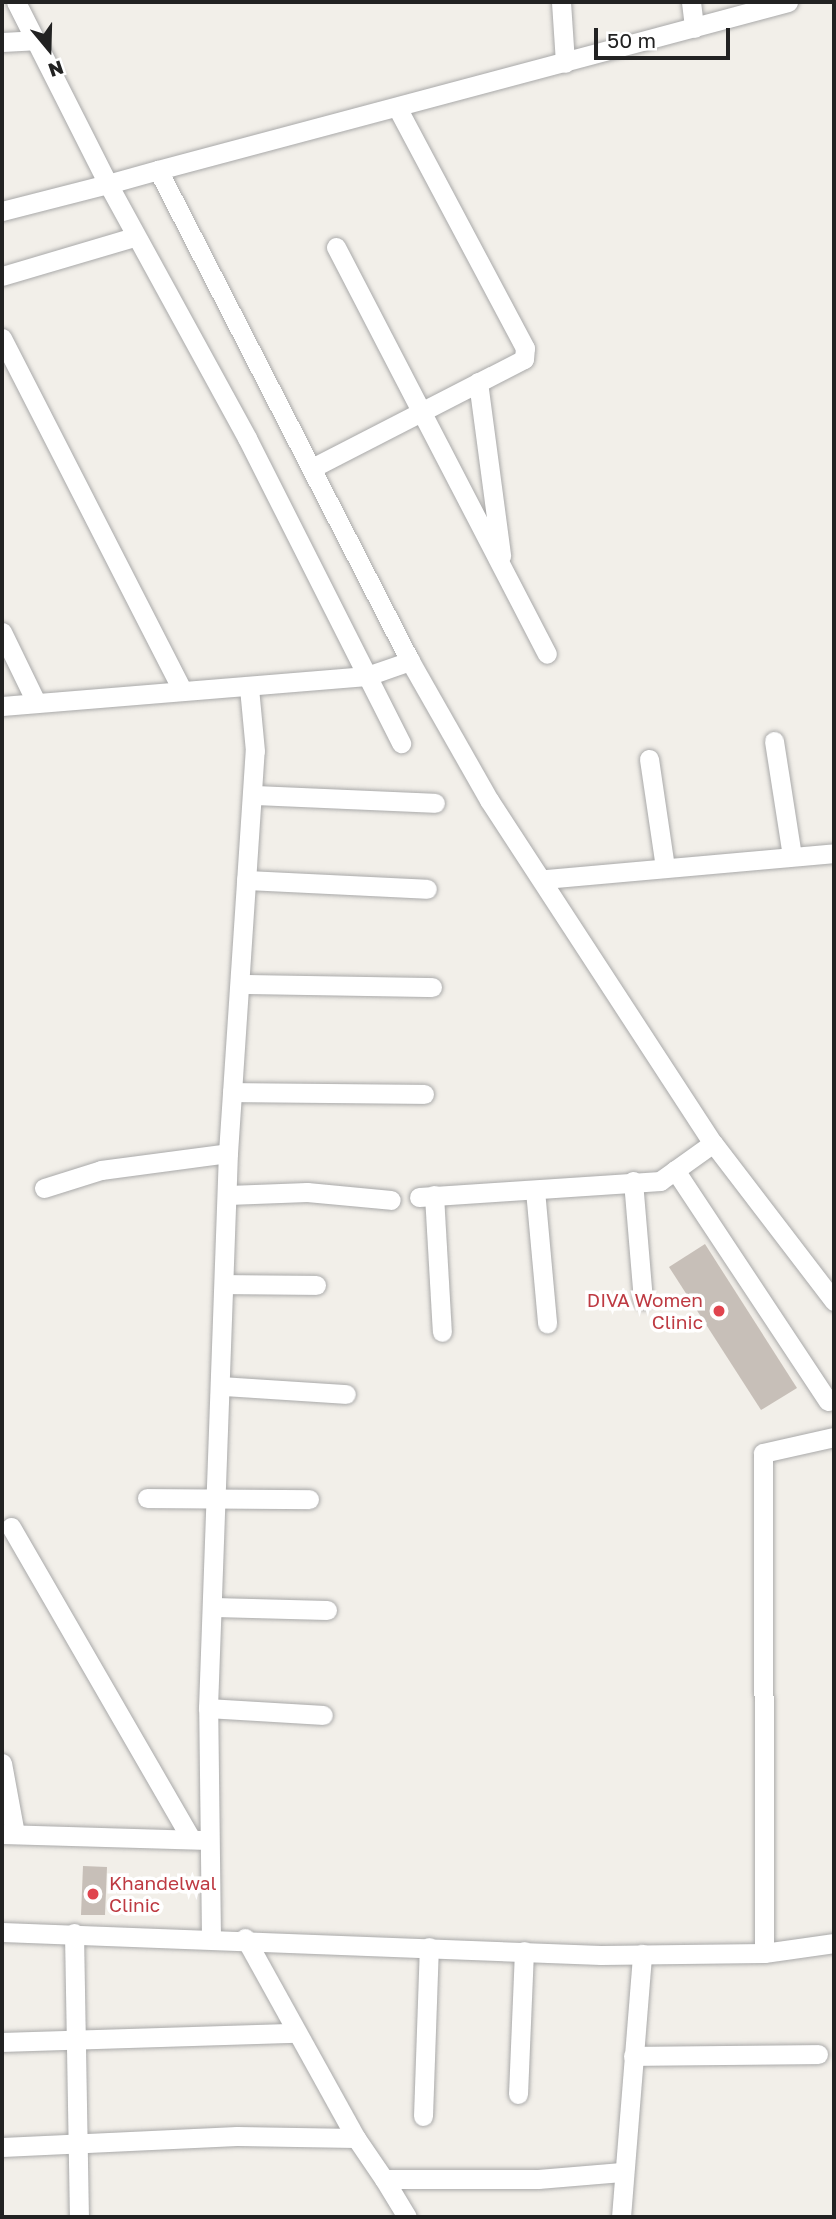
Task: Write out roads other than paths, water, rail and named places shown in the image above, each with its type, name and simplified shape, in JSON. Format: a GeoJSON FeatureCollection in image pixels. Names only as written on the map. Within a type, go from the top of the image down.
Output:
{"type":"FeatureCollection","features":[{"type":"Feature","properties":{"kind":"street"},"geometry":{"type":"LineString","coordinates":[[16,2],[134,237],[247,438],[401,743]]}},
{"type":"Feature","properties":{"kind":"street"},"geometry":{"type":"LineString","coordinates":[[561,2],[565,64]]}},
{"type":"Feature","properties":{"kind":"street"},"geometry":{"type":"LineString","coordinates":[[691,2],[694,28]]}},
{"type":"Feature","properties":{"kind":"street"},"geometry":{"type":"LineString","coordinates":[[2,211],[398,109],[788,2]]}},
{"type":"Feature","properties":{"kind":"street"},"geometry":{"type":"LineString","coordinates":[[2,42],[35,40]]}},
{"type":"Feature","properties":{"kind":"street"},"geometry":{"type":"LineString","coordinates":[[314,467],[524,359],[525,348],[398,109]]}},
{"type":"Feature","properties":{"kind":"street"},"geometry":{"type":"LineString","coordinates":[[158,170],[314,467],[410,661],[489,800],[545,879],[713,1143],[834,1301]]}},
{"type":"Feature","properties":{"kind":"street"},"geometry":{"type":"LineString","coordinates":[[2,276],[134,237]]}},
{"type":"Feature","properties":{"kind":"street"},"geometry":{"type":"LineString","coordinates":[[336,247],[547,654]]}},
{"type":"Feature","properties":{"kind":"street"},"geometry":{"type":"LineString","coordinates":[[2,338],[182,690]]}},
{"type":"Feature","properties":{"kind":"street"},"geometry":{"type":"LineString","coordinates":[[478,382],[502,567]]}},
{"type":"Feature","properties":{"kind":"street"},"geometry":{"type":"LineString","coordinates":[[2,632],[36,702]]}},
{"type":"Feature","properties":{"kind":"street"},"geometry":{"type":"LineString","coordinates":[[2,706],[182,690],[248,688],[367,676],[410,661]]}},
{"type":"Feature","properties":{"kind":"street"},"geometry":{"type":"LineString","coordinates":[[211,1938],[199,1840],[214,1607],[223,1284],[232,1092],[253,795],[248,688]]}},
{"type":"Feature","properties":{"kind":"street"},"geometry":{"type":"LineString","coordinates":[[774,741],[792,856]]}},
{"type":"Feature","properties":{"kind":"street"},"geometry":{"type":"LineString","coordinates":[[649,759],[665,867]]}},
{"type":"Feature","properties":{"kind":"street"},"geometry":{"type":"LineString","coordinates":[[253,795],[435,803]]}},
{"type":"Feature","properties":{"kind":"street"},"geometry":{"type":"LineString","coordinates":[[545,879],[834,853]]}},
{"type":"Feature","properties":{"kind":"street"},"geometry":{"type":"LineString","coordinates":[[246,880],[427,889]]}},
{"type":"Feature","properties":{"kind":"street"},"geometry":{"type":"LineString","coordinates":[[241,984],[432,987]]}},
{"type":"Feature","properties":{"kind":"street"},"geometry":{"type":"LineString","coordinates":[[232,1092],[424,1094]]}},
{"type":"Feature","properties":{"kind":"street"},"geometry":{"type":"LineString","coordinates":[[442,1332],[426,1196],[660,1181],[713,1143]]}},
{"type":"Feature","properties":{"kind":"street"},"geometry":{"type":"LineString","coordinates":[[44,1188],[101,1170],[229,1153]]}},
{"type":"Feature","properties":{"kind":"street"},"geometry":{"type":"LineString","coordinates":[[675,1170],[828,1402]]}},
{"type":"Feature","properties":{"kind":"street"},"geometry":{"type":"LineString","coordinates":[[633,1181],[643,1300]]}},
{"type":"Feature","properties":{"kind":"street"},"geometry":{"type":"LineString","coordinates":[[535,1190],[548,1323]]}},
{"type":"Feature","properties":{"kind":"street"},"geometry":{"type":"LineString","coordinates":[[228,1195],[318,1192],[391,1200]]}},
{"type":"Feature","properties":{"kind":"street"},"geometry":{"type":"LineString","coordinates":[[223,1284],[316,1285]]}},
{"type":"Feature","properties":{"kind":"street"},"geometry":{"type":"LineString","coordinates":[[222,1386],[346,1394]]}},
{"type":"Feature","properties":{"kind":"street"},"geometry":{"type":"LineString","coordinates":[[764,1953],[763,1453],[834,1437]]}},
{"type":"Feature","properties":{"kind":"street"},"geometry":{"type":"LineString","coordinates":[[147,1498],[309,1499]]}},
{"type":"Feature","properties":{"kind":"street"},"geometry":{"type":"LineString","coordinates":[[11,1527],[199,1840]]}},
{"type":"Feature","properties":{"kind":"street"},"geometry":{"type":"LineString","coordinates":[[214,1607],[327,1610]]}},
{"type":"Feature","properties":{"kind":"street"},"geometry":{"type":"LineString","coordinates":[[208,1708],[323,1715]]}},
{"type":"Feature","properties":{"kind":"street"},"geometry":{"type":"LineString","coordinates":[[2,1763],[8,1834],[199,1840]]}},
{"type":"Feature","properties":{"kind":"street"},"geometry":{"type":"LineString","coordinates":[[2,1932],[245,1938],[642,1954],[764,1953],[834,1943]]}},
{"type":"Feature","properties":{"kind":"street"},"geometry":{"type":"LineString","coordinates":[[74,1933],[72,2040],[79,2217]]}},
{"type":"Feature","properties":{"kind":"street"},"geometry":{"type":"LineString","coordinates":[[245,1938],[295,2033],[356,2138],[407,2217]]}},
{"type":"Feature","properties":{"kind":"street"},"geometry":{"type":"LineString","coordinates":[[423,2116],[429,1947]]}},
{"type":"Feature","properties":{"kind":"street"},"geometry":{"type":"LineString","coordinates":[[518,2094],[524,1951]]}},
{"type":"Feature","properties":{"kind":"street"},"geometry":{"type":"LineString","coordinates":[[621,2217],[622,2172],[642,1954]]}},
{"type":"Feature","properties":{"kind":"street"},"geometry":{"type":"LineString","coordinates":[[2,2042],[295,2033]]}},
{"type":"Feature","properties":{"kind":"street"},"geometry":{"type":"LineString","coordinates":[[633,2056],[818,2054]]}},
{"type":"Feature","properties":{"kind":"street"},"geometry":{"type":"LineString","coordinates":[[2,2147],[356,2138]]}},
{"type":"Feature","properties":{"kind":"street"},"geometry":{"type":"LineString","coordinates":[[384,2179],[538,2179],[622,2172]]}},
{"type":"Feature","properties":{"kind":"place","name":"DIVA Women Clinic"},"geometry":{"type":"Point","coordinates":[719,1311]}},
{"type":"Feature","properties":{"kind":"place","name":"Khandelwal Clinic"},"geometry":{"type":"Point","coordinates":[93,1894]}}]}
